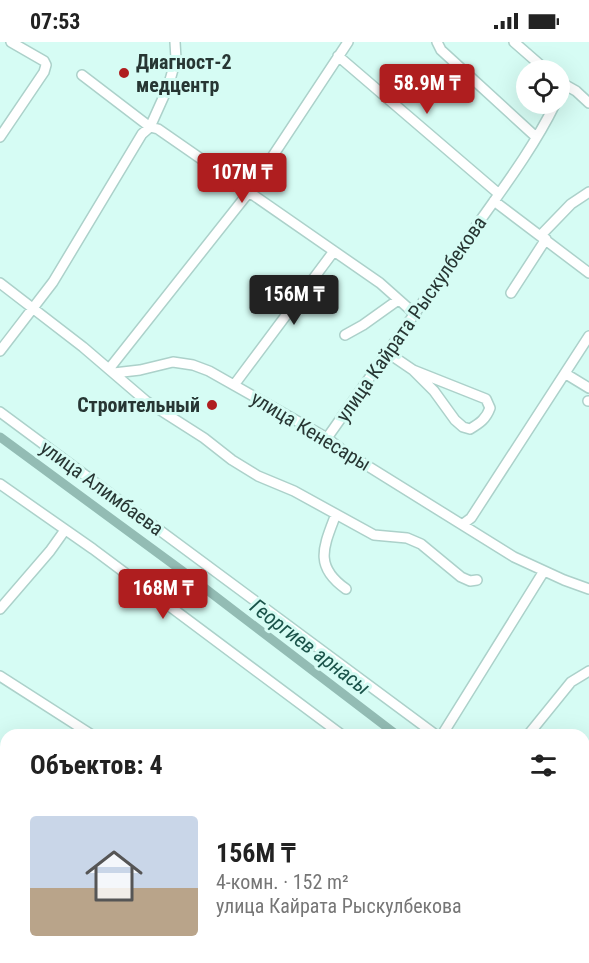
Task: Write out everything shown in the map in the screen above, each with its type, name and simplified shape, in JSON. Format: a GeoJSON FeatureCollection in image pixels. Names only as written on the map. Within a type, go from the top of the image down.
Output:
{"type":"FeatureCollection","features":[{"type":"Feature","properties":{"kind":"street"},"geometry":{"type":"LineString","coordinates":[[0,136],[45,68],[44,61],[23,44],[11,42]]}},
{"type":"Feature","properties":{"kind":"street"},"geometry":{"type":"LineString","coordinates":[[0,351],[53,282],[142,134],[150,127],[168,87],[176,59],[175,42]]}},
{"type":"Feature","properties":{"kind":"street"},"geometry":{"type":"LineString","coordinates":[[176,54],[180,42]]}},
{"type":"Feature","properties":{"kind":"street"},"geometry":{"type":"LineString","coordinates":[[112,371],[249,192],[348,42]]}},
{"type":"Feature","properties":{"kind":"street"},"geometry":{"type":"LineString","coordinates":[[437,42],[441,50],[536,137]]}},
{"type":"Feature","properties":{"kind":"street"},"geometry":{"type":"LineString","coordinates":[[514,42],[535,60]]}},
{"type":"Feature","properties":{"kind":"street","name":"улица Кайрата Рыскулбекова"},"geometry":{"type":"LineString","coordinates":[[338,56],[496,197],[589,273]]}},
{"type":"Feature","properties":{"kind":"street"},"geometry":{"type":"LineString","coordinates":[[82,75],[150,127],[158,129],[380,283],[416,315]]}},
{"type":"Feature","properties":{"kind":"street"},"geometry":{"type":"LineString","coordinates":[[570,89],[576,91],[589,103]]}},
{"type":"Feature","properties":{"kind":"street","name":"улица Кайрата Рыскулбекова"},"geometry":{"type":"LineString","coordinates":[[327,438],[416,315],[549,114]]}},
{"type":"Feature","properties":{"kind":"street"},"geometry":{"type":"LineString","coordinates":[[511,293],[543,237],[571,204],[589,192]]}},
{"type":"Feature","properties":{"kind":"street"},"geometry":{"type":"LineString","coordinates":[[234,385],[334,251]]}},
{"type":"Feature","properties":{"kind":"street"},"geometry":{"type":"LineString","coordinates":[[0,284],[112,371],[146,401],[204,438],[232,460],[258,476],[294,491],[374,536],[407,538],[421,544],[461,577],[470,581],[477,580]]}},
{"type":"Feature","properties":{"kind":"street"},"geometry":{"type":"LineString","coordinates":[[345,335],[398,300]]}},
{"type":"Feature","properties":{"kind":"street"},"geometry":{"type":"LineString","coordinates":[[463,524],[471,518],[589,336]]}},
{"type":"Feature","properties":{"kind":"street"},"geometry":{"type":"LineString","coordinates":[[388,353],[413,369],[486,399],[490,408],[487,417],[470,429],[463,427],[413,369]]}},
{"type":"Feature","properties":{"kind":"street","name":"улица Кенесары"},"geometry":{"type":"LineString","coordinates":[[112,371],[140,370],[173,362],[193,365],[234,385],[327,438],[342,450],[514,557],[589,589]]}},
{"type":"Feature","properties":{"kind":"street"},"geometry":{"type":"LineString","coordinates":[[566,374],[589,388]]}},
{"type":"Feature","properties":{"kind":"street","name":"улица Алимбаева"},"geometry":{"type":"LineString","coordinates":[[0,412],[428,729]]}},
{"type":"Feature","properties":{"kind":"street"},"geometry":{"type":"LineString","coordinates":[[0,484],[334,729]]}},
{"type":"Feature","properties":{"kind":"street"},"geometry":{"type":"LineString","coordinates":[[336,514],[327,537],[323,558],[327,572],[346,589]]}},
{"type":"Feature","properties":{"kind":"street"},"geometry":{"type":"LineString","coordinates":[[0,609],[65,530]]}},
{"type":"Feature","properties":{"kind":"street"},"geometry":{"type":"LineString","coordinates":[[446,729],[544,571]]}},
{"type":"Feature","properties":{"kind":"street"},"geometry":{"type":"LineString","coordinates":[[533,729],[571,682],[589,671]]}},
{"type":"Feature","properties":{"kind":"street"},"geometry":{"type":"LineString","coordinates":[[0,676],[83,729]]}},
{"type":"Feature","properties":{"kind":"waterway","name":"Георгиев арнасы"},"geometry":{"type":"LineString","coordinates":[[0,437],[181,570],[389,729]]}},
{"type":"Feature","properties":{"kind":"place","name":"Диагност-2 медцентр"},"geometry":{"type":"Point","coordinates":[124,73]}},
{"type":"Feature","properties":{"kind":"place","name":"Строительный"},"geometry":{"type":"Point","coordinates":[212,405]}}]}
